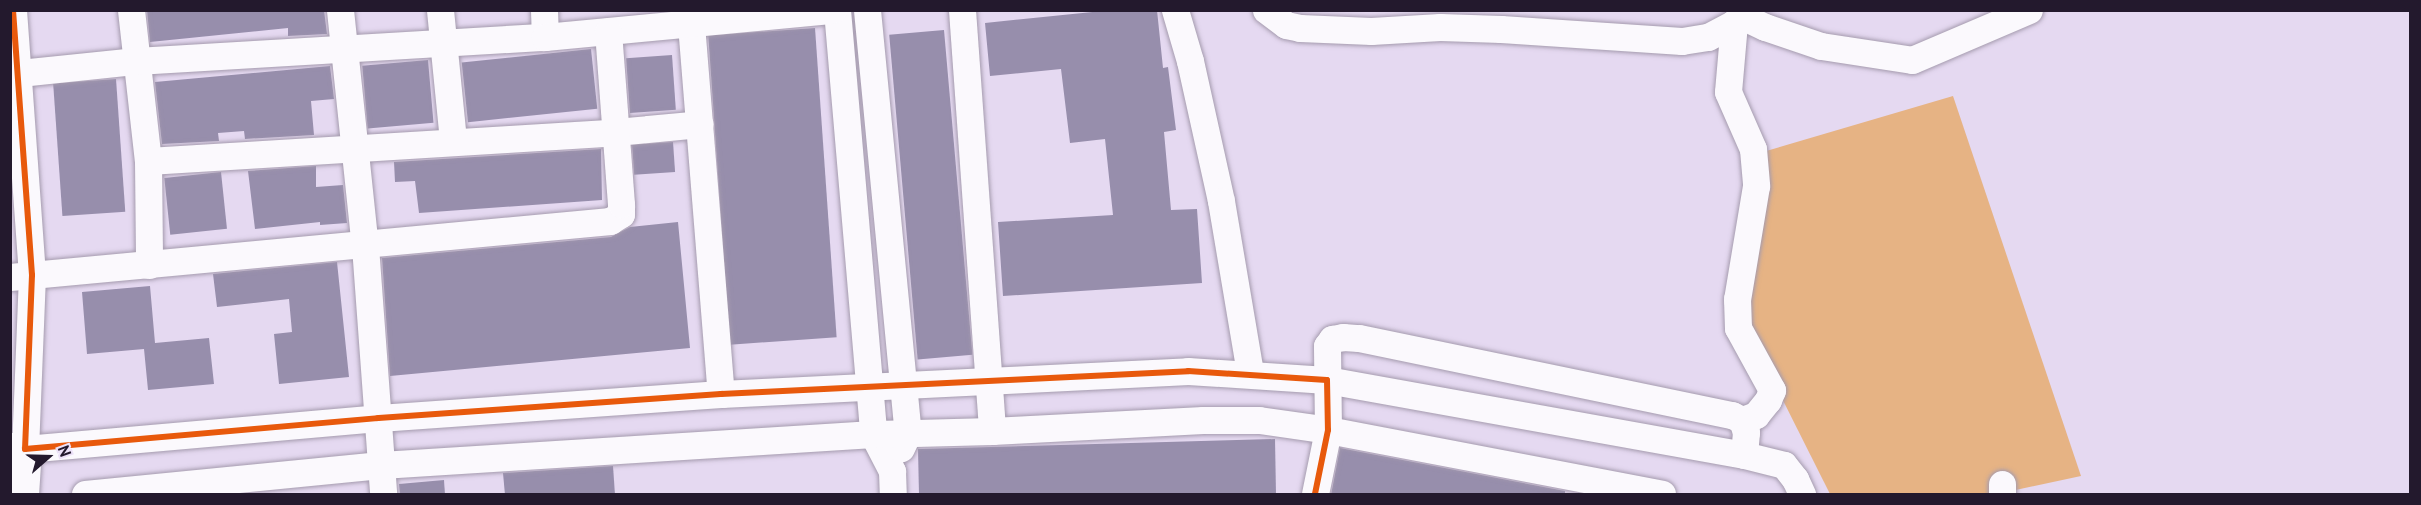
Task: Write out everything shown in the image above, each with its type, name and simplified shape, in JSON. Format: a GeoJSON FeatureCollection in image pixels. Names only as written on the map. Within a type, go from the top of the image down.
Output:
{"type":"FeatureCollection","features":[{"type":"Feature","properties":{"kind":"main road"},"geometry":{"type":"LineString","coordinates":[[18,449],[22,495]]}},
{"type":"Feature","properties":{"kind":"street"},"geometry":{"type":"LineString","coordinates":[[13,10],[21,276],[18,449],[378,418],[721,394],[990,382],[1136,372],[1250,373],[1327,380],[1744,455],[1784,465],[1795,478],[1802,495]]}},
{"type":"Feature","properties":{"kind":"street"},"geometry":{"type":"LineString","coordinates":[[131,10],[148,161],[149,265]]}},
{"type":"Feature","properties":{"kind":"street"},"geometry":{"type":"LineString","coordinates":[[340,10],[365,246],[383,495]]}},
{"type":"Feature","properties":{"kind":"street"},"geometry":{"type":"LineString","coordinates":[[440,10],[453,140]]}},
{"type":"Feature","properties":{"kind":"street"},"geometry":{"type":"LineString","coordinates":[[14,74],[136,61],[443,43],[545,24],[608,31],[691,24],[744,15],[833,10]]}},
{"type":"Feature","properties":{"kind":"street"},"geometry":{"type":"LineString","coordinates":[[837,10],[873,434],[893,483]]}},
{"type":"Feature","properties":{"kind":"street"},"geometry":{"type":"LineString","coordinates":[[867,10],[908,433],[893,483]]}},
{"type":"Feature","properties":{"kind":"street"},"geometry":{"type":"LineString","coordinates":[[962,10],[992,431]]}},
{"type":"Feature","properties":{"kind":"street"},"geometry":{"type":"LineString","coordinates":[[1175,10],[1190,61],[1221,201],[1250,373]]}},
{"type":"Feature","properties":{"kind":"street"},"geometry":{"type":"LineString","coordinates":[[1266,10],[1286,25],[1300,28],[1371,31],[1440,27],[1502,29],[1682,41],[1708,37],[1742,17]]}},
{"type":"Feature","properties":{"kind":"street"},"geometry":{"type":"LineString","coordinates":[[1742,17],[1821,46],[1912,60],[2029,10]]}},
{"type":"Feature","properties":{"kind":"street"},"geometry":{"type":"LineString","coordinates":[[1742,17],[1728,92],[1753,149],[1756,186],[1737,300],[1738,328],[1772,390],[1768,400],[1756,415],[1742,420]]}},
{"type":"Feature","properties":{"kind":"street"},"geometry":{"type":"LineString","coordinates":[[691,24],[721,394]]}},
{"type":"Feature","properties":{"kind":"street"},"geometry":{"type":"LineString","coordinates":[[21,276],[365,246],[601,222],[617,218],[621,204],[608,31]]}},
{"type":"Feature","properties":{"kind":"street"},"geometry":{"type":"LineString","coordinates":[[148,161],[453,140],[616,132],[700,124]]}},
{"type":"Feature","properties":{"kind":"street"},"geometry":{"type":"LineString","coordinates":[[1315,495],[1328,430],[1327,346],[1332,339],[1359,338],[1732,415],[1742,420],[1746,432],[1744,455]]}},
{"type":"Feature","properties":{"kind":"street"},"geometry":{"type":"LineString","coordinates":[[85,495],[381,465],[873,434],[992,431],[1203,420],[1259,420],[1328,430],[1662,495]]}},
{"type":"Feature","properties":{"kind":"shaded area"},"geometry":{"type":"Polygon","coordinates":[[[1953,96],[2081,476],[1997,494],[1830,494],[1733,301],[1756,154],[1953,96]]]}},
{"type":"Feature","properties":{"kind":"building"},"geometry":{"type":"Polygon","coordinates":[[[147,10],[324,10],[327,34],[288,36],[288,28],[150,42],[147,10]]]}},
{"type":"Feature","properties":{"kind":"building"},"geometry":{"type":"Polygon","coordinates":[[[1112,10],[1157,10],[1163,68],[1168,67],[1176,130],[1164,132],[1171,210],[1197,209],[1202,283],[1003,296],[998,222],[1113,215],[1105,139],[1070,143],[1061,69],[990,76],[985,23],[1112,10]]]}},
{"type":"Feature","properties":{"kind":"building"},"geometry":{"type":"Polygon","coordinates":[[[815,28],[837,337],[730,345],[708,35],[815,28]]]}},
{"type":"Feature","properties":{"kind":"building"},"geometry":{"type":"Polygon","coordinates":[[[944,30],[972,355],[918,360],[889,35],[944,30]]]}},
{"type":"Feature","properties":{"kind":"building"},"geometry":{"type":"Polygon","coordinates":[[[591,49],[597,109],[468,122],[462,63],[591,49]]]}},
{"type":"Feature","properties":{"kind":"building"},"geometry":{"type":"Polygon","coordinates":[[[672,55],[676,110],[630,113],[626,58],[672,55]]]}},
{"type":"Feature","properties":{"kind":"building"},"geometry":{"type":"Polygon","coordinates":[[[428,60],[433,123],[368,129],[362,66],[428,60]]]}},
{"type":"Feature","properties":{"kind":"building"},"geometry":{"type":"Polygon","coordinates":[[[330,66],[334,99],[311,101],[314,135],[245,139],[244,131],[218,133],[219,141],[162,144],[155,82],[330,66]]]}},
{"type":"Feature","properties":{"kind":"building"},"geometry":{"type":"Polygon","coordinates":[[[116,79],[125,212],[62,216],[53,83],[116,79]]]}},
{"type":"Feature","properties":{"kind":"building"},"geometry":{"type":"Polygon","coordinates":[[[673,142],[675,172],[634,175],[632,145],[673,142]]]}},
{"type":"Feature","properties":{"kind":"building"},"geometry":{"type":"Polygon","coordinates":[[[601,149],[602,200],[419,213],[415,181],[395,182],[394,162],[601,149]]]}},
{"type":"Feature","properties":{"kind":"building"},"geometry":{"type":"Polygon","coordinates":[[[316,166],[316,187],[343,185],[347,223],[320,225],[320,222],[255,229],[248,171],[316,166]]]}},
{"type":"Feature","properties":{"kind":"building"},"geometry":{"type":"Polygon","coordinates":[[[221,172],[227,229],[170,235],[164,178],[221,172]]]}},
{"type":"Feature","properties":{"kind":"building"},"geometry":{"type":"Polygon","coordinates":[[[678,222],[690,348],[390,376],[382,258],[611,237],[630,227],[678,222]]]}},
{"type":"Feature","properties":{"kind":"building"},"geometry":{"type":"Polygon","coordinates":[[[337,262],[349,377],[279,384],[274,334],[292,332],[289,299],[217,307],[213,274],[337,262]]]}},
{"type":"Feature","properties":{"kind":"building"},"geometry":{"type":"Polygon","coordinates":[[[150,286],[155,343],[209,338],[214,384],[148,390],[144,349],[87,354],[82,292],[150,286]]]}},
{"type":"Feature","properties":{"kind":"building"},"geometry":{"type":"Polygon","coordinates":[[[1275,439],[1276,495],[919,495],[918,449],[1275,439]]]}},
{"type":"Feature","properties":{"kind":"building"},"geometry":{"type":"Polygon","coordinates":[[[1340,448],[1565,491],[1565,495],[1331,495],[1340,448]]]}},
{"type":"Feature","properties":{"kind":"building"},"geometry":{"type":"Polygon","coordinates":[[[613,466],[615,495],[505,495],[503,473],[613,466]]]}},
{"type":"Feature","properties":{"kind":"building"},"geometry":{"type":"Polygon","coordinates":[[[444,480],[445,495],[400,495],[399,484],[444,480]]]}},
{"type":"Feature","properties":{"kind":"cycle path"},"geometry":{"type":"LineString","coordinates":[[13,10],[32,275],[25,449],[378,418],[721,394],[1188,371],[1327,380],[1328,430],[1315,494]]}}]}
